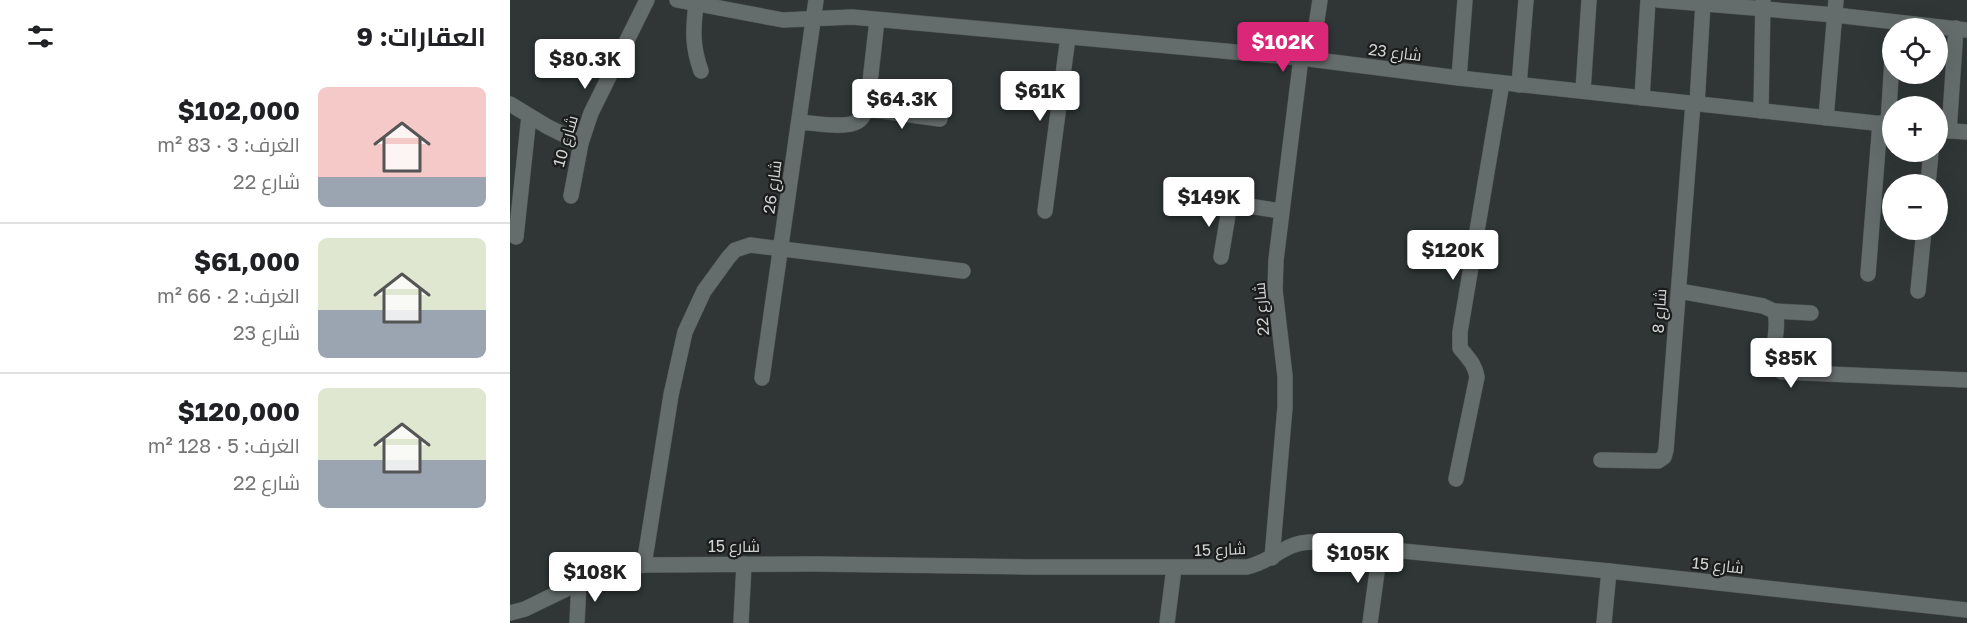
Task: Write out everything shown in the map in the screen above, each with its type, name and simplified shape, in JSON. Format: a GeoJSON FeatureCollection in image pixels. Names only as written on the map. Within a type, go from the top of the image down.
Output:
{"type":"FeatureCollection","features":[{"type":"Feature","properties":{"kind":"street","name":"شارع 10"},"geometry":{"type":"LineString","coordinates":[[571,196],[581,143],[591,113],[647,0]]}},
{"type":"Feature","properties":{"kind":"street","name":"شارع 23"},"geometry":{"type":"LineString","coordinates":[[677,0],[783,20],[852,17],[1306,59],[1502,83],[1882,124]]}},
{"type":"Feature","properties":{"kind":"street","name":"شارع 26"},"geometry":{"type":"LineString","coordinates":[[762,378],[816,0]]}},
{"type":"Feature","properties":{"kind":"street","name":"شارع 22"},"geometry":{"type":"LineString","coordinates":[[1272,558],[1286,376],[1275,290],[1281,211],[1306,59],[1320,0]]}},
{"type":"Feature","properties":{"kind":"street"},"geometry":{"type":"LineString","coordinates":[[1459,78],[1464,0]]}},
{"type":"Feature","properties":{"kind":"street"},"geometry":{"type":"LineString","coordinates":[[1520,85],[1526,0]]}},
{"type":"Feature","properties":{"kind":"street"},"geometry":{"type":"LineString","coordinates":[[1583,91],[1589,0]]}},
{"type":"Feature","properties":{"kind":"street"},"geometry":{"type":"LineString","coordinates":[[1642,98],[1648,0]]}},
{"type":"Feature","properties":{"kind":"street"},"geometry":{"type":"LineString","coordinates":[[1658,0],[1835,7],[1882,21]]}},
{"type":"Feature","properties":{"kind":"street","name":"شارع 8"},"geometry":{"type":"LineString","coordinates":[[1602,460],[1652,462],[1664,457],[1666,450],[1703,3]]}},
{"type":"Feature","properties":{"kind":"street"},"geometry":{"type":"LineString","coordinates":[[696,4],[692,32],[694,52],[701,71]]}},
{"type":"Feature","properties":{"kind":"street"},"geometry":{"type":"LineString","coordinates":[[1761,111],[1763,4]]}},
{"type":"Feature","properties":{"kind":"street"},"geometry":{"type":"LineString","coordinates":[[1826,118],[1835,7]]}},
{"type":"Feature","properties":{"kind":"street"},"geometry":{"type":"LineString","coordinates":[[799,122],[854,123],[862,117],[867,109],[877,20]]}},
{"type":"Feature","properties":{"kind":"street"},"geometry":{"type":"LineString","coordinates":[[1948,28],[1964,29],[1948,110]]}},
{"type":"Feature","properties":{"kind":"street"},"geometry":{"type":"LineString","coordinates":[[1045,211],[1068,37]]}},
{"type":"Feature","properties":{"kind":"street"},"geometry":{"type":"LineString","coordinates":[[1456,479],[1477,377],[1476,368],[1460,348],[1460,332],[1502,83]]}},
{"type":"Feature","properties":{"kind":"street"},"geometry":{"type":"LineString","coordinates":[[510,104],[581,143]]}},
{"type":"Feature","properties":{"kind":"street"},"geometry":{"type":"LineString","coordinates":[[867,109],[940,119]]}},
{"type":"Feature","properties":{"kind":"street"},"geometry":{"type":"LineString","coordinates":[[516,237],[529,116]]}},
{"type":"Feature","properties":{"kind":"street"},"geometry":{"type":"LineString","coordinates":[[1948,130],[1967,132]]}},
{"type":"Feature","properties":{"kind":"street"},"geometry":{"type":"LineString","coordinates":[[1868,274],[1882,162]]}},
{"type":"Feature","properties":{"kind":"street"},"geometry":{"type":"LineString","coordinates":[[1197,198],[1281,211]]}},
{"type":"Feature","properties":{"kind":"street"},"geometry":{"type":"LineString","coordinates":[[1221,257],[1230,204]]}},
{"type":"Feature","properties":{"kind":"street"},"geometry":{"type":"LineString","coordinates":[[1918,291],[1923,240]]}},
{"type":"Feature","properties":{"kind":"street"},"geometry":{"type":"LineString","coordinates":[[644,565],[675,372],[685,332],[704,291],[735,250],[750,245],[963,271]]}},
{"type":"Feature","properties":{"kind":"street"},"geometry":{"type":"LineString","coordinates":[[1679,291],[1763,306],[1774,311],[1811,314]]}},
{"type":"Feature","properties":{"kind":"street"},"geometry":{"type":"LineString","coordinates":[[1774,311],[1777,322],[1773,365],[1782,372],[1967,380]]}},
{"type":"Feature","properties":{"kind":"street","name":"شارع 15"},"geometry":{"type":"LineString","coordinates":[[510,614],[525,609],[579,581],[611,569],[644,565],[1247,567],[1264,562],[1286,547],[1302,542],[1609,571],[1967,610]]}},
{"type":"Feature","properties":{"kind":"street"},"geometry":{"type":"LineString","coordinates":[[1370,623],[1380,550]]}},
{"type":"Feature","properties":{"kind":"street"},"geometry":{"type":"LineString","coordinates":[[741,623],[744,564]]}},
{"type":"Feature","properties":{"kind":"street"},"geometry":{"type":"LineString","coordinates":[[1167,623],[1174,568]]}},
{"type":"Feature","properties":{"kind":"street"},"geometry":{"type":"LineString","coordinates":[[1604,623],[1609,571]]}},
{"type":"Feature","properties":{"kind":"street"},"geometry":{"type":"LineString","coordinates":[[578,623],[579,581]]}}]}
